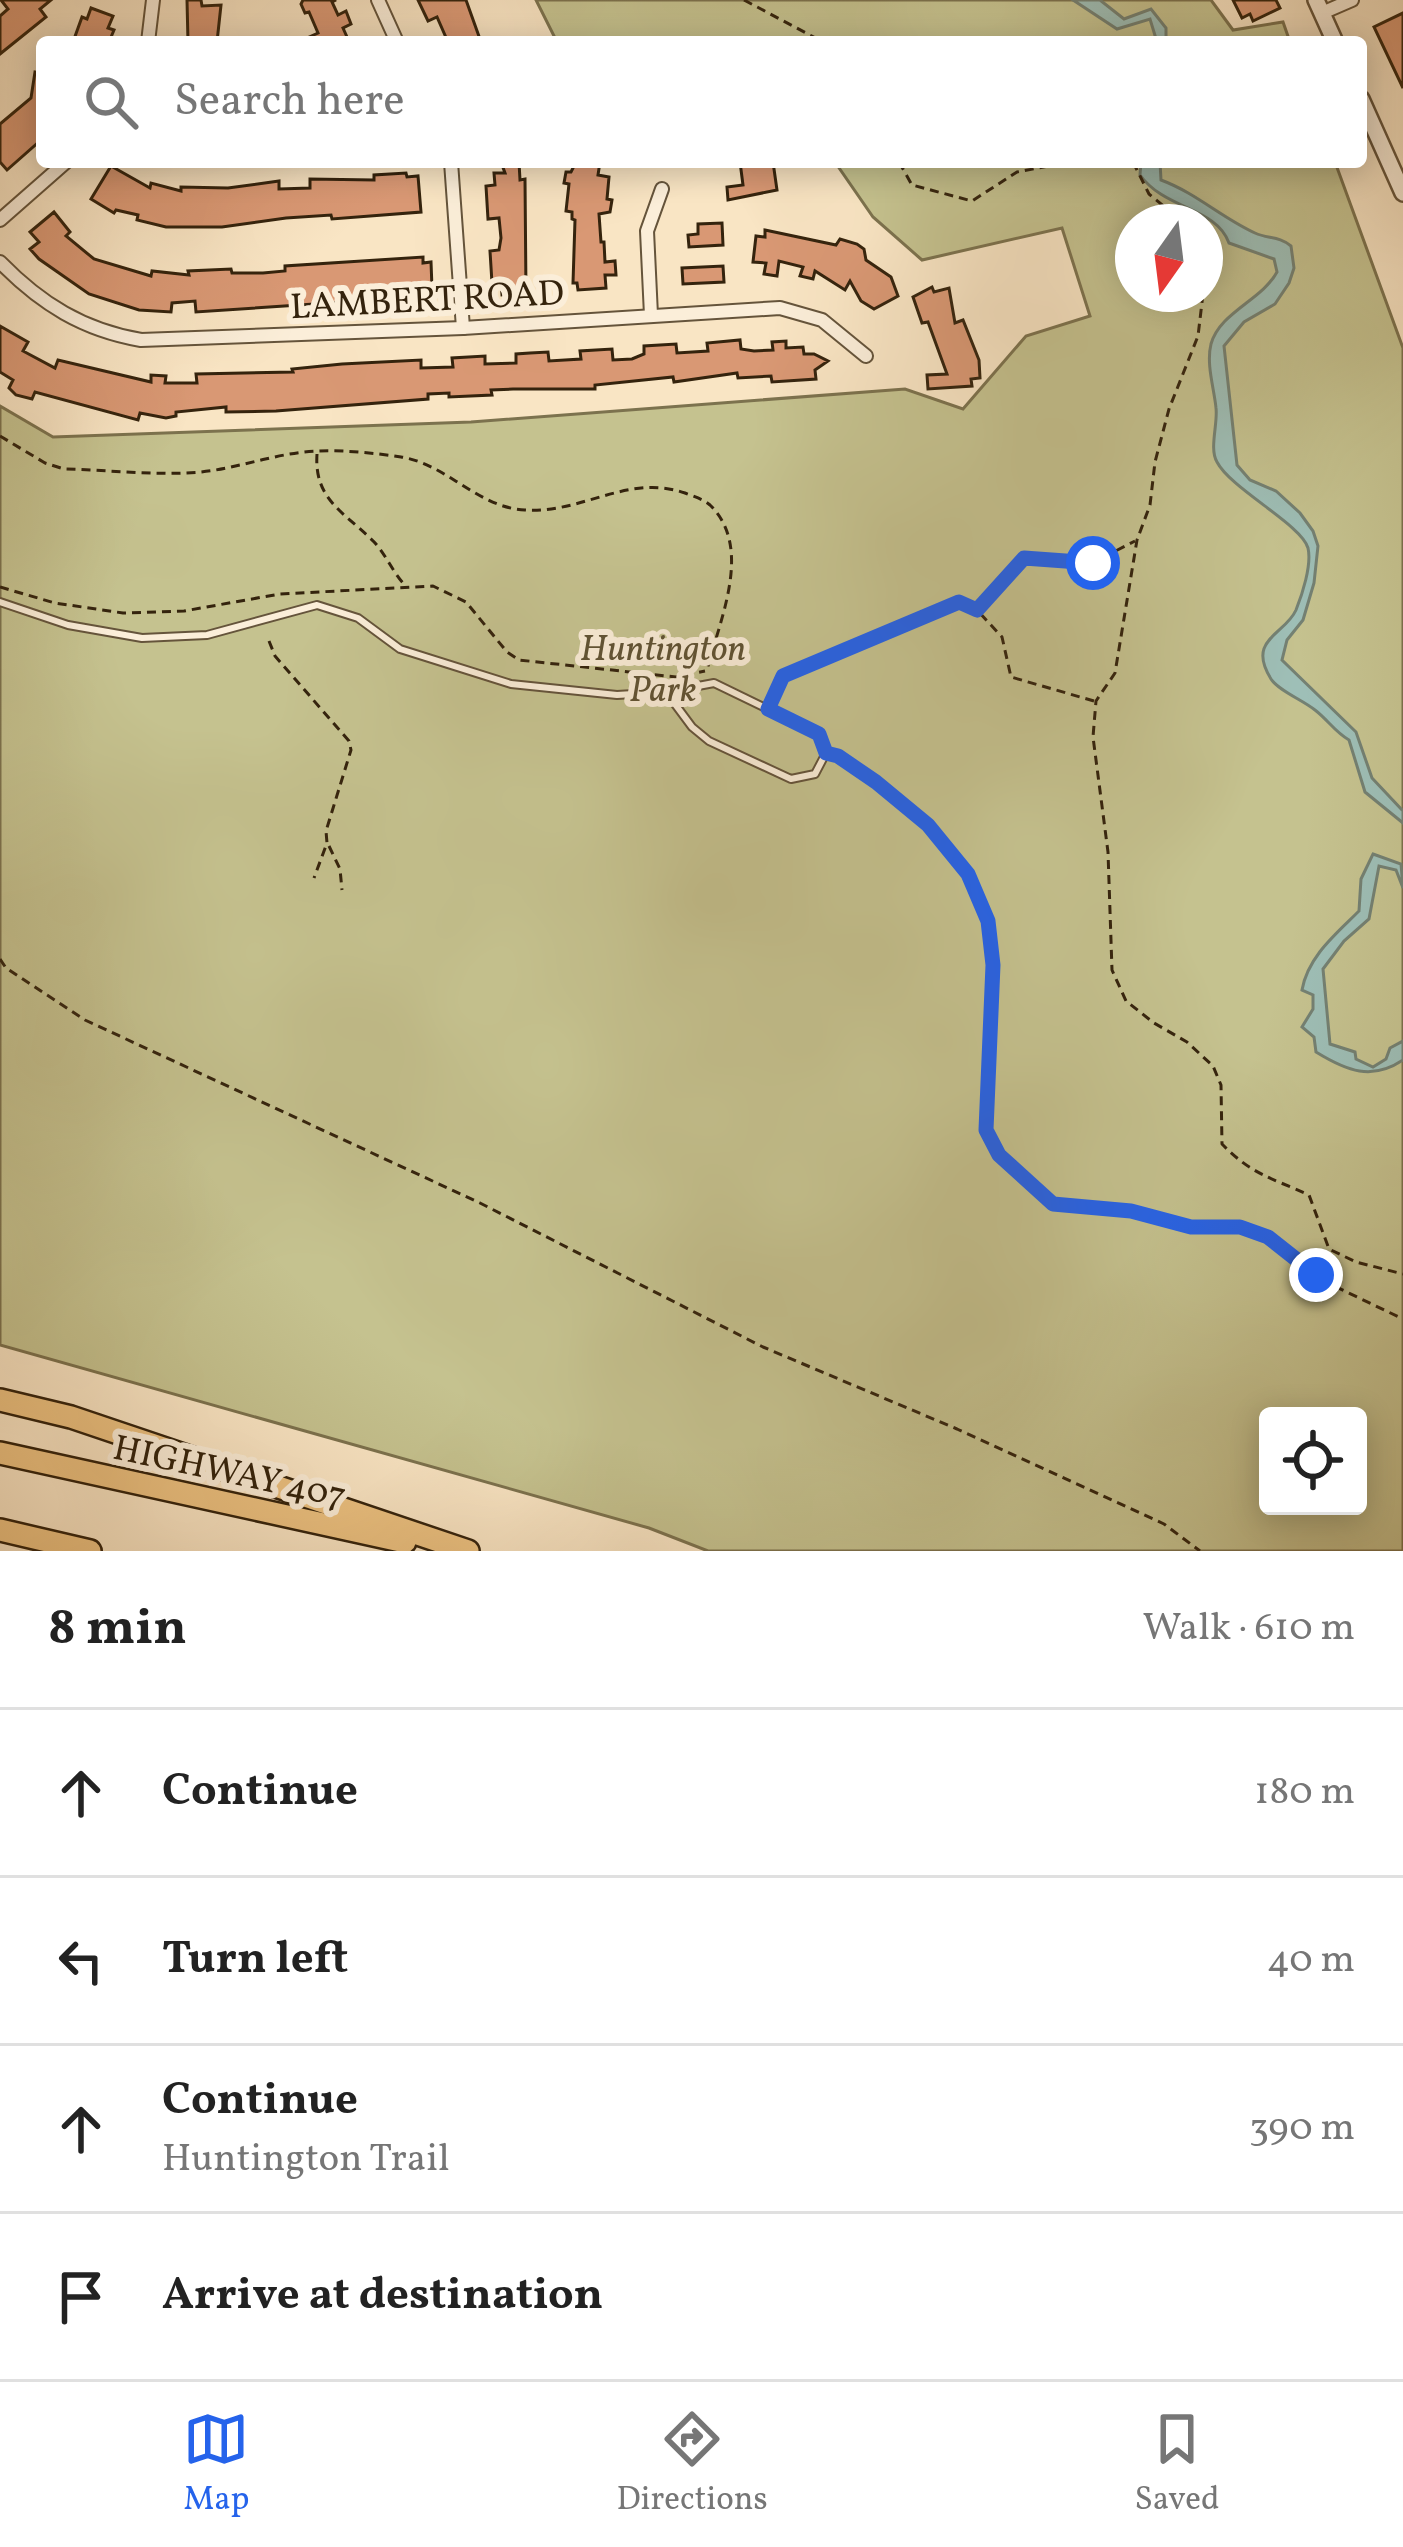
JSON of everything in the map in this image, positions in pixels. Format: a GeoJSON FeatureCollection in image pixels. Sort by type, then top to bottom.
{"type":"FeatureCollection","features":[{"type":"Feature","properties":{"kind":"highway"},"geometry":{"type":"LineString","coordinates":[[0,1400],[70,1417],[468,1551]]}},
{"type":"Feature","properties":{"kind":"highway","name":"HIGHWAY 407"},"geometry":{"type":"LineString","coordinates":[[0,1453],[446,1551]]}},
{"type":"Feature","properties":{"kind":"highway"},"geometry":{"type":"LineString","coordinates":[[0,1530],[90,1551]]}},
{"type":"Feature","properties":{"kind":"street"},"geometry":{"type":"LineString","coordinates":[[149,36],[153,0]]}},
{"type":"Feature","properties":{"kind":"street"},"geometry":{"type":"LineString","coordinates":[[378,0],[394,36]]}},
{"type":"Feature","properties":{"kind":"street"},"geometry":{"type":"LineString","coordinates":[[1332,36],[1319,7],[1352,0]]}},
{"type":"Feature","properties":{"kind":"street"},"geometry":{"type":"LineString","coordinates":[[1367,110],[1399,168],[1403,194]]}},
{"type":"Feature","properties":{"kind":"street"},"geometry":{"type":"LineString","coordinates":[[0,220],[59,168]]}},
{"type":"Feature","properties":{"kind":"street"},"geometry":{"type":"LineString","coordinates":[[451,168],[463,328]]}},
{"type":"Feature","properties":{"kind":"street"},"geometry":{"type":"LineString","coordinates":[[651,315],[647,231],[662,189]]}},
{"type":"Feature","properties":{"kind":"street","name":"LAMBERT ROAD"},"geometry":{"type":"LineString","coordinates":[[0,262],[32,293],[72,320],[141,340],[790,309],[822,320],[866,356]]}},
{"type":"Feature","properties":{"kind":"lane"},"geometry":{"type":"LineString","coordinates":[[0,602],[68,625],[142,638],[207,635],[317,605],[358,619],[400,649],[511,685],[617,694],[714,683],[819,734],[826,753],[815,774],[791,779],[709,741],[666,692]]}},
{"type":"Feature","properties":{"kind":"path"},"geometry":{"type":"LineString","coordinates":[[744,0],[812,36]]}},
{"type":"Feature","properties":{"kind":"path"},"geometry":{"type":"LineString","coordinates":[[902,168],[912,185],[972,201],[1031,168]]}},
{"type":"Feature","properties":{"kind":"path"},"geometry":{"type":"LineString","coordinates":[[1136,168],[1149,194],[1162,204]]}},
{"type":"Feature","properties":{"kind":"path"},"geometry":{"type":"LineString","coordinates":[[1201,312],[1198,336],[1169,409],[1155,462],[1115,673],[1096,701],[1093,737],[1108,852],[1112,970],[1126,1001],[1187,1042],[1213,1066],[1221,1085],[1222,1144],[1243,1166],[1268,1181],[1309,1195],[1329,1249],[1356,1262],[1403,1274]]}},
{"type":"Feature","properties":{"kind":"path"},"geometry":{"type":"LineString","coordinates":[[0,436],[45,464],[64,469],[199,472],[317,451],[406,458],[503,509],[540,511],[655,485],[705,501],[721,518],[732,563],[707,670],[676,677],[519,660],[453,593],[433,586],[280,594],[184,611],[123,613],[55,603],[0,587]]}},
{"type":"Feature","properties":{"kind":"path"},"geometry":{"type":"LineString","coordinates":[[317,451],[316,469],[325,497],[374,541],[405,586]]}},
{"type":"Feature","properties":{"kind":"path"},"geometry":{"type":"LineString","coordinates":[[977,610],[1024,558],[1093,563],[1137,540]]}},
{"type":"Feature","properties":{"kind":"path"},"geometry":{"type":"LineString","coordinates":[[768,709],[783,676],[959,602],[977,610],[1002,637],[1011,677],[1096,701]]}},
{"type":"Feature","properties":{"kind":"path"},"geometry":{"type":"LineString","coordinates":[[269,641],[275,656],[349,741],[351,750],[326,831],[342,890]]}},
{"type":"Feature","properties":{"kind":"path"},"geometry":{"type":"LineString","coordinates":[[826,753],[876,782],[928,825],[968,874],[988,921],[991,943],[986,1130],[999,1155],[1053,1204],[1131,1211],[1191,1227],[1240,1227],[1268,1237],[1330,1284],[1403,1319]]}},
{"type":"Feature","properties":{"kind":"path"},"geometry":{"type":"LineString","coordinates":[[314,878],[327,843]]}},
{"type":"Feature","properties":{"kind":"path"},"geometry":{"type":"LineString","coordinates":[[0,959],[6,968],[85,1020],[480,1203],[764,1347],[1164,1524],[1200,1551]]}},
{"type":"Feature","properties":{"kind":"green space"},"geometry":{"type":"Polygon","coordinates":[[[536,0],[1211,0],[1233,30],[1283,22],[1288,36],[554,36],[536,0]]]}},
{"type":"Feature","properties":{"kind":"green space","name":"Huntington Park"},"geometry":{"type":"Polygon","coordinates":[[[839,168],[1337,168],[1403,348],[1403,1551],[708,1551],[649,1528],[0,1345],[0,406],[53,437],[471,422],[905,389],[963,409],[1026,336],[1090,316],[1062,228],[922,260],[873,217],[839,168]]]}},
{"type":"Feature","properties":{"kind":"water"},"geometry":{"type":"Polygon","coordinates":[[[1073,0],[1100,0],[1124,19],[1151,9],[1166,28],[1166,36],[1155,36],[1150,19],[1117,29],[1073,0]]]}},
{"type":"Feature","properties":{"kind":"water"},"geometry":{"type":"Polygon","coordinates":[[[1141,168],[1160,168],[1161,180],[1206,204],[1181,204],[1140,175],[1141,168]]]}},
{"type":"Feature","properties":{"kind":"water"},"geometry":{"type":"Polygon","coordinates":[[[1223,215],[1291,246],[1294,268],[1275,304],[1244,322],[1224,346],[1237,465],[1250,480],[1276,491],[1300,513],[1318,546],[1303,620],[1287,640],[1282,660],[1356,732],[1372,778],[1403,811],[1403,823],[1365,792],[1349,740],[1280,688],[1264,666],[1265,646],[1296,610],[1309,555],[1303,539],[1236,484],[1215,457],[1211,344],[1223,323],[1277,272],[1274,259],[1229,243],[1223,233],[1223,215]]]}},
{"type":"Feature","properties":{"kind":"water"},"geometry":{"type":"Polygon","coordinates":[[[1373,854],[1401,864],[1403,888],[1396,870],[1379,866],[1369,919],[1323,969],[1330,1044],[1355,1052],[1356,1059],[1373,1067],[1403,1041],[1403,1060],[1370,1072],[1338,1064],[1316,1052],[1314,1037],[1302,1027],[1313,1009],[1313,995],[1302,990],[1317,956],[1359,911],[1361,879],[1373,854]]]}},
{"type":"Feature","properties":{"kind":"building"},"geometry":{"type":"Polygon","coordinates":[[[1,0],[51,0],[40,9],[46,17],[0,54],[0,16],[8,9],[1,0]]]}},
{"type":"Feature","properties":{"kind":"building"},"geometry":{"type":"Polygon","coordinates":[[[187,0],[201,0],[202,6],[221,5],[218,36],[188,36],[187,0]]]}},
{"type":"Feature","properties":{"kind":"building"},"geometry":{"type":"Polygon","coordinates":[[[303,0],[336,0],[332,2],[338,15],[346,11],[351,24],[343,28],[347,36],[311,36],[318,33],[303,0]]]}},
{"type":"Feature","properties":{"kind":"building"},"geometry":{"type":"Polygon","coordinates":[[[418,0],[466,0],[479,36],[445,36],[437,17],[428,21],[418,0]]]}},
{"type":"Feature","properties":{"kind":"building"},"geometry":{"type":"Polygon","coordinates":[[[1233,0],[1276,0],[1280,8],[1253,21],[1250,14],[1242,18],[1233,0]]]}},
{"type":"Feature","properties":{"kind":"building"},"geometry":{"type":"Polygon","coordinates":[[[91,8],[113,16],[108,28],[114,30],[112,36],[75,36],[82,17],[87,19],[91,8]]]}},
{"type":"Feature","properties":{"kind":"building"},"geometry":{"type":"Polygon","coordinates":[[[1403,13],[1403,88],[1374,27],[1403,13]]]}},
{"type":"Feature","properties":{"kind":"building"},"geometry":{"type":"Polygon","coordinates":[[[36,72],[36,144],[7,170],[0,162],[0,124],[31,98],[36,72]]]}},
{"type":"Feature","properties":{"kind":"building"},"geometry":{"type":"Polygon","coordinates":[[[110,168],[150,188],[151,183],[181,191],[181,187],[228,188],[279,181],[279,189],[310,188],[310,179],[374,180],[374,175],[406,173],[407,177],[418,176],[421,212],[166,227],[137,220],[138,215],[114,213],[91,199],[110,168]]]}},
{"type":"Feature","properties":{"kind":"building"},"geometry":{"type":"Polygon","coordinates":[[[503,168],[519,168],[520,180],[525,179],[526,293],[502,295],[501,282],[492,283],[490,251],[499,250],[499,218],[488,219],[486,186],[495,185],[494,173],[505,173],[503,168]]]}},
{"type":"Feature","properties":{"kind":"building"},"geometry":{"type":"Polygon","coordinates":[[[573,168],[599,168],[598,175],[609,177],[607,199],[612,200],[610,212],[599,214],[601,242],[605,262],[615,261],[616,275],[605,275],[606,288],[578,290],[573,283],[575,220],[566,211],[569,184],[564,183],[566,172],[573,168]]]}},
{"type":"Feature","properties":{"kind":"building"},"geometry":{"type":"Polygon","coordinates":[[[741,168],[774,168],[777,190],[728,200],[727,187],[743,185],[741,168]]]}},
{"type":"Feature","properties":{"kind":"building"},"geometry":{"type":"Polygon","coordinates":[[[54,212],[70,232],[66,236],[94,259],[151,276],[152,271],[263,273],[285,271],[285,266],[423,257],[423,263],[431,262],[432,288],[420,288],[420,297],[196,312],[195,301],[172,303],[171,312],[139,310],[89,294],[30,249],[39,242],[30,232],[54,212]]]}},
{"type":"Feature","properties":{"kind":"building"},"geometry":{"type":"Polygon","coordinates":[[[722,223],[723,245],[689,247],[688,235],[698,234],[698,224],[722,223]]]}},
{"type":"Feature","properties":{"kind":"building"},"geometry":{"type":"Polygon","coordinates":[[[765,230],[836,245],[840,239],[857,244],[864,249],[866,260],[891,277],[898,296],[874,309],[861,301],[850,281],[845,290],[815,271],[813,279],[800,276],[803,267],[779,261],[777,276],[764,274],[766,263],[753,262],[756,236],[765,237],[765,230]]]}},
{"type":"Feature","properties":{"kind":"building"},"geometry":{"type":"Polygon","coordinates":[[[723,266],[724,282],[683,284],[682,268],[723,266]]]}},
{"type":"Feature","properties":{"kind":"building"},"geometry":{"type":"Polygon","coordinates":[[[932,287],[934,292],[949,288],[955,323],[963,320],[979,360],[980,378],[971,379],[972,386],[928,389],[927,375],[947,374],[928,322],[922,323],[913,297],[932,287]]]}},
{"type":"Feature","properties":{"kind":"building"},"geometry":{"type":"Polygon","coordinates":[[[0,326],[28,342],[23,351],[55,368],[58,360],[151,382],[151,375],[166,376],[165,383],[197,383],[196,374],[293,372],[342,364],[421,360],[421,368],[453,367],[452,358],[485,356],[485,364],[516,363],[516,354],[548,352],[549,361],[581,359],[580,351],[612,349],[613,360],[632,359],[644,354],[644,346],[676,344],[677,353],[708,351],[707,343],[740,340],[741,349],[754,351],[773,350],[772,342],[786,341],[786,348],[803,347],[804,354],[828,361],[815,370],[816,379],[772,382],[771,376],[738,378],[737,373],[674,382],[673,377],[595,385],[595,389],[491,390],[492,395],[449,397],[449,393],[428,394],[428,399],[276,411],[226,412],[226,407],[176,412],[166,418],[140,413],[138,420],[35,392],[32,399],[16,395],[9,388],[13,380],[0,372],[0,326]]]}},
{"type":"Feature","properties":{"kind":"route"},"geometry":{"type":"LineString","coordinates":[[1093,563],[1024,558],[977,610],[959,602],[783,676],[768,709],[819,734],[826,753],[876,782],[928,825],[968,874],[988,921],[993,965],[986,1130],[999,1155],[1053,1204],[1131,1211],[1191,1227],[1240,1227],[1268,1237],[1316,1275]]}}]}
